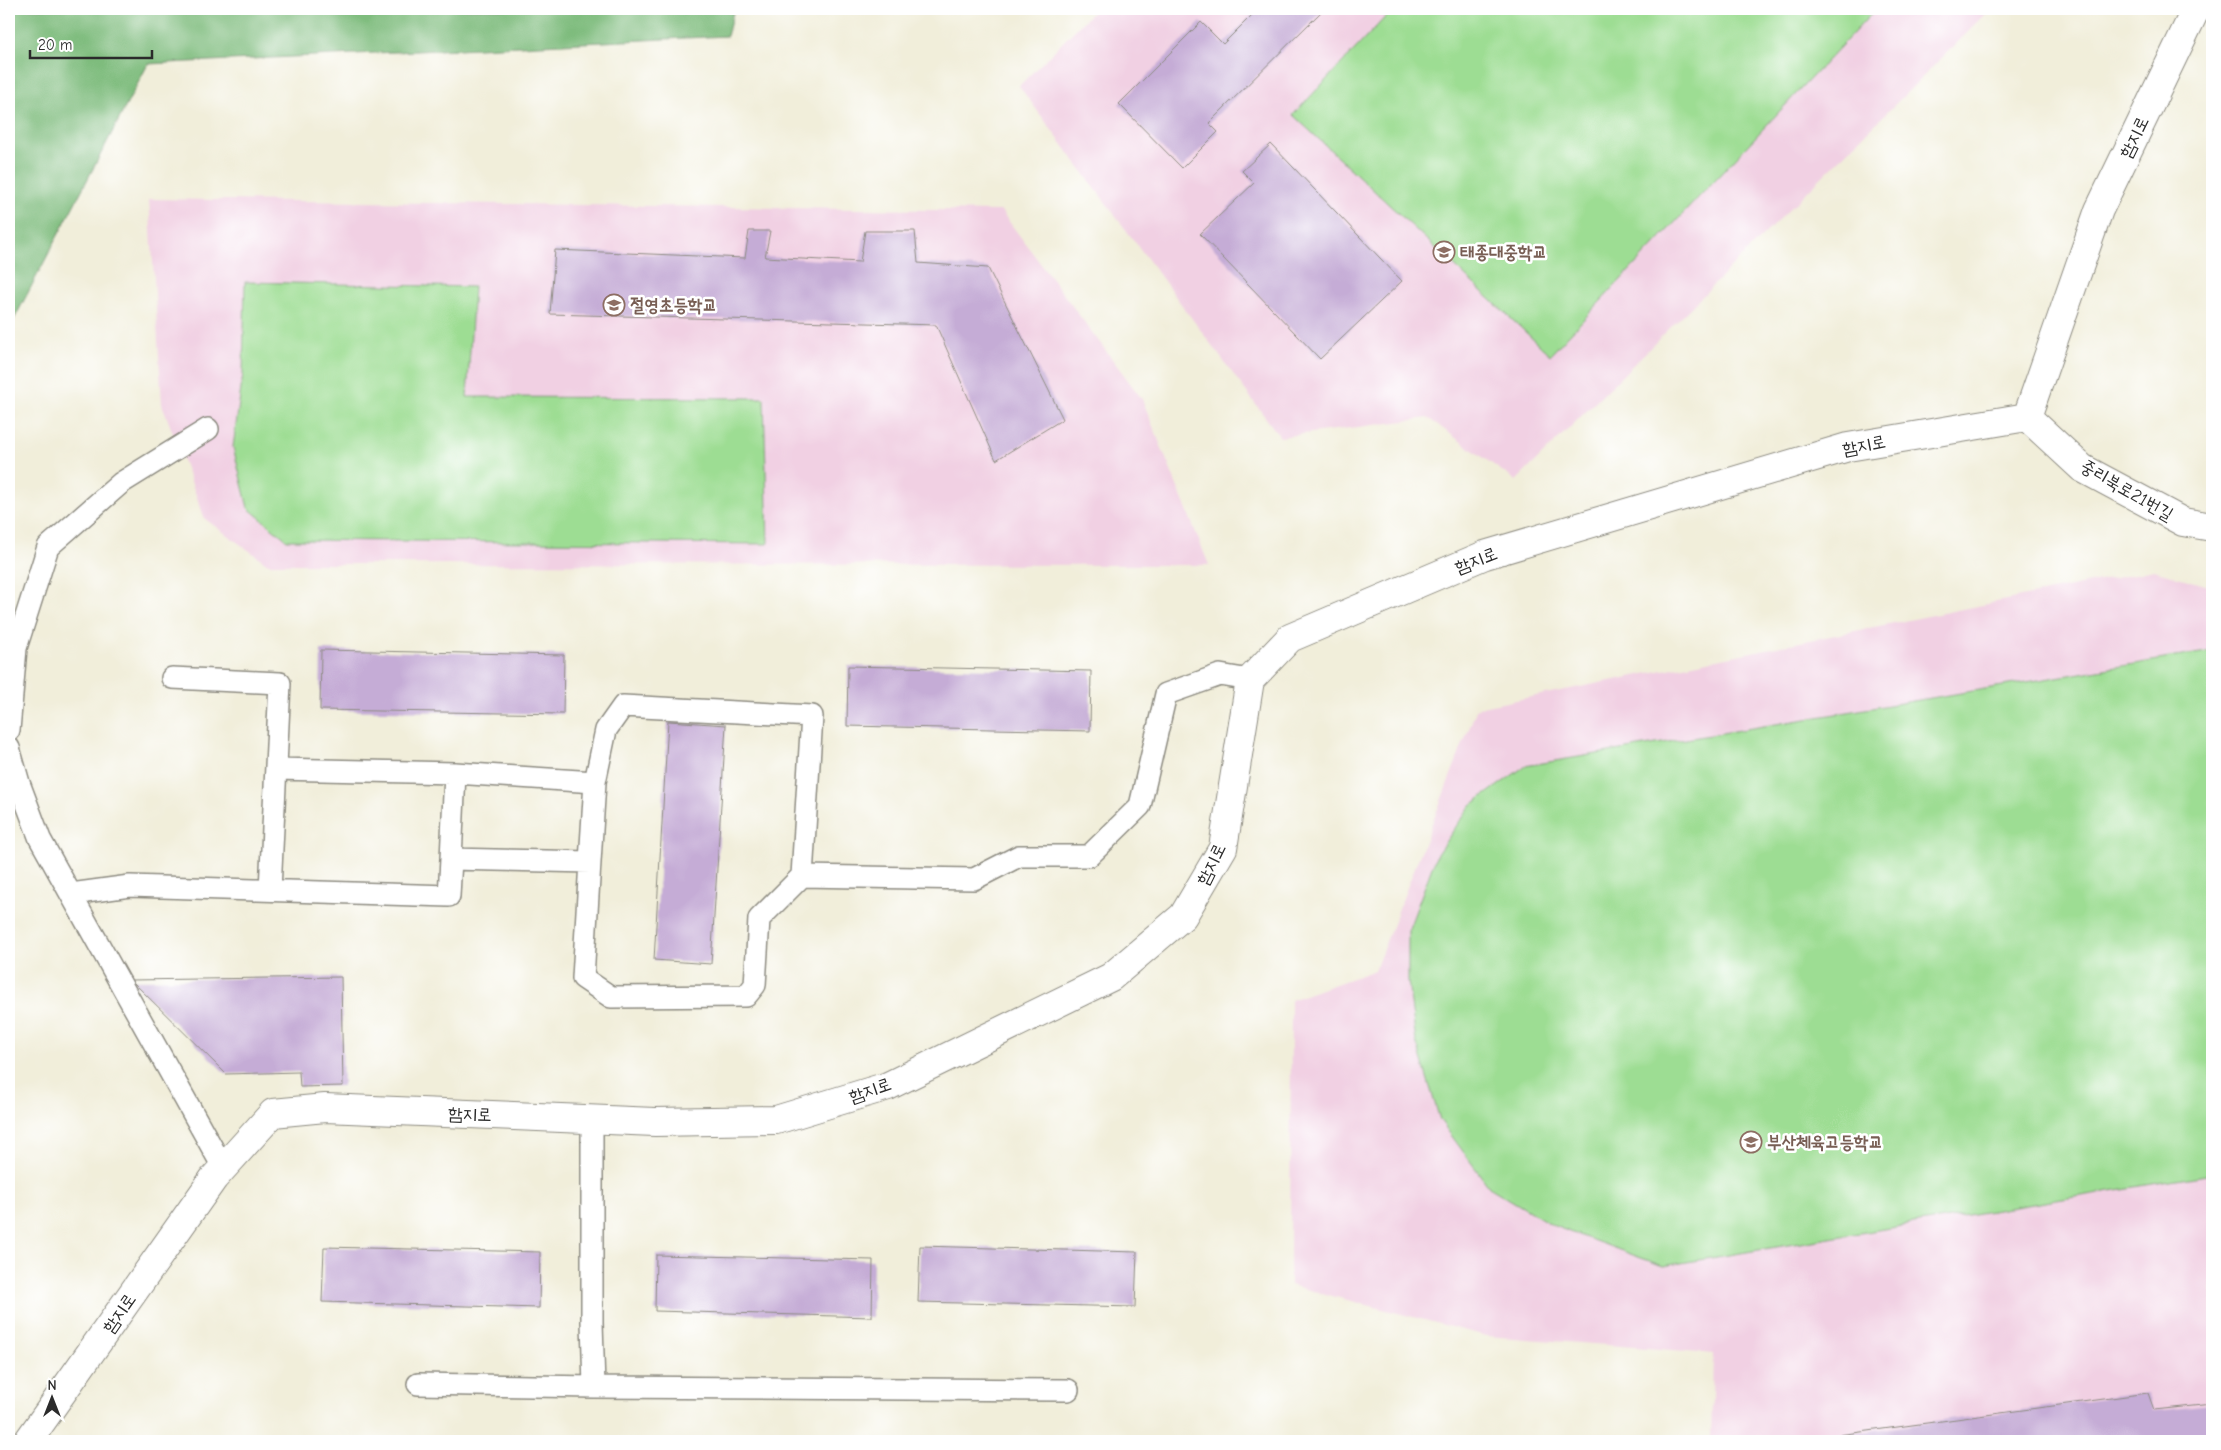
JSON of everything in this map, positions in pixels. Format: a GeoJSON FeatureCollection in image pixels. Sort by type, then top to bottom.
{"type":"FeatureCollection","features":[{"type":"Feature","properties":{"kind":"street","name":"함지로"},"geometry":{"type":"LineString","coordinates":[[28,1441],[214,1178],[273,1113],[325,1108],[655,1122],[776,1120],[888,1086],[1111,977],[1183,916],[1222,848],[1250,680],[1290,638],[1485,555],[1848,447],[2026,417],[2099,210],[2196,9]]}},
{"type":"Feature","properties":{"kind":"street","name":"중리북로21번길"},"geometry":{"type":"LineString","coordinates":[[2026,417],[2082,468],[2183,522],[2212,527]]}},
{"type":"Feature","properties":{"kind":"lane"},"geometry":{"type":"LineString","coordinates":[[9,730],[16,648],[48,546],[121,483],[208,429]]}},
{"type":"Feature","properties":{"kind":"lane"},"geometry":{"type":"LineString","coordinates":[[802,876],[974,879],[1019,856],[1088,856],[1140,806],[1166,694],[1220,675],[1250,680]]}},
{"type":"Feature","properties":{"kind":"lane"},"geometry":{"type":"LineString","coordinates":[[172,678],[280,683],[270,890]]}},
{"type":"Feature","properties":{"kind":"lane"},"geometry":{"type":"LineString","coordinates":[[623,706],[812,716],[802,876],[758,919],[755,985],[746,996],[610,997],[583,978],[595,782],[606,730],[623,706]]}},
{"type":"Feature","properties":{"kind":"lane"},"geometry":{"type":"LineString","coordinates":[[9,748],[19,783],[40,839],[224,1169]]}},
{"type":"Feature","properties":{"kind":"lane"},"geometry":{"type":"LineString","coordinates":[[276,769],[455,773],[595,782]]}},
{"type":"Feature","properties":{"kind":"lane"},"geometry":{"type":"LineString","coordinates":[[71,894],[130,886],[449,896],[455,773]]}},
{"type":"Feature","properties":{"kind":"lane"},"geometry":{"type":"LineString","coordinates":[[451,859],[590,862]]}},
{"type":"Feature","properties":{"kind":"lane"},"geometry":{"type":"LineString","coordinates":[[592,1119],[592,1322],[594,1387]]}},
{"type":"Feature","properties":{"kind":"lane"},"geometry":{"type":"LineString","coordinates":[[418,1384],[1068,1390]]}},
{"type":"Feature","properties":{"kind":"shaded area","name":"태종대중학교"},"geometry":{"type":"Polygon","coordinates":[[[1096,9],[1991,9],[1516,481],[1428,418],[1280,437],[1019,86],[1096,9]]]}},
{"type":"Feature","properties":{"kind":"shaded area","name":"절영초등학교"},"geometry":{"type":"Polygon","coordinates":[[[149,199],[1001,211],[1142,399],[1209,565],[268,564],[205,519],[162,404],[149,199]]]}},
{"type":"Feature","properties":{"kind":"shaded area","name":"부산체육고등학교"},"geometry":{"type":"Polygon","coordinates":[[[2154,570],[2212,587],[2212,1441],[1711,1441],[1713,1353],[1486,1336],[1290,1285],[1291,1000],[1375,970],[1477,708],[2154,570]]]}},
{"type":"Feature","properties":{"kind":"green space"},"geometry":{"type":"Polygon","coordinates":[[[9,9],[734,9],[727,36],[148,64],[9,329],[9,9]]]}},
{"type":"Feature","properties":{"kind":"green space"},"geometry":{"type":"Polygon","coordinates":[[[1393,9],[1876,9],[1550,355],[1293,115],[1393,9]]]}},
{"type":"Feature","properties":{"kind":"green space"},"geometry":{"type":"Polygon","coordinates":[[[245,282],[474,287],[467,397],[764,398],[768,544],[287,540],[248,508],[233,447],[243,374],[245,282]]]}},
{"type":"Feature","properties":{"kind":"green space","name":"부산체육고등학교"},"geometry":{"type":"Polygon","coordinates":[[[2212,651],[2212,1174],[1663,1266],[1554,1226],[1489,1187],[1440,1120],[1416,1041],[1408,981],[1408,931],[1437,854],[1471,805],[1525,766],[2212,651]]]}},
{"type":"Feature","properties":{"kind":"building"},"geometry":{"type":"Polygon","coordinates":[[[1258,9],[1324,9],[1209,123],[1218,132],[1182,168],[1119,104],[1201,22],[1223,44],[1258,9]]]}},
{"type":"Feature","properties":{"kind":"building"},"geometry":{"type":"Polygon","coordinates":[[[1271,144],[1402,281],[1320,359],[1200,234],[1254,183],[1242,171],[1271,144]]]}},
{"type":"Feature","properties":{"kind":"building"},"geometry":{"type":"Polygon","coordinates":[[[749,231],[770,231],[765,257],[860,262],[865,231],[915,231],[918,263],[988,268],[1063,419],[996,460],[936,325],[550,314],[555,250],[745,258],[749,231]]]}},
{"type":"Feature","properties":{"kind":"building"},"geometry":{"type":"Polygon","coordinates":[[[321,650],[564,655],[563,714],[320,710],[321,650]]]}},
{"type":"Feature","properties":{"kind":"building"},"geometry":{"type":"Polygon","coordinates":[[[848,666],[1091,671],[1090,731],[847,726],[848,666]]]}},
{"type":"Feature","properties":{"kind":"building"},"geometry":{"type":"Polygon","coordinates":[[[668,721],[726,725],[711,964],[654,960],[668,721]]]}},
{"type":"Feature","properties":{"kind":"building"},"geometry":{"type":"Polygon","coordinates":[[[341,977],[343,1086],[300,1087],[299,1072],[226,1074],[131,980],[341,977]]]}},
{"type":"Feature","properties":{"kind":"building"},"geometry":{"type":"Polygon","coordinates":[[[920,1246],[1137,1252],[1135,1307],[918,1302],[920,1246]]]}},
{"type":"Feature","properties":{"kind":"building"},"geometry":{"type":"Polygon","coordinates":[[[324,1247],[540,1252],[539,1308],[322,1302],[324,1247]]]}},
{"type":"Feature","properties":{"kind":"building"},"geometry":{"type":"Polygon","coordinates":[[[656,1255],[873,1260],[872,1317],[655,1311],[656,1255]]]}},
{"type":"Feature","properties":{"kind":"building"},"geometry":{"type":"Polygon","coordinates":[[[2148,1393],[2154,1410],[2212,1404],[2212,1441],[1809,1441],[1809,1439],[2148,1393]]]}},
{"type":"Feature","properties":{"kind":"place","name":"태종대중학교"},"geometry":{"type":"Point","coordinates":[1444,252]}},
{"type":"Feature","properties":{"kind":"place","name":"절영초등학교"},"geometry":{"type":"Point","coordinates":[614,305]}},
{"type":"Feature","properties":{"kind":"place","name":"부산체육고등학교"},"geometry":{"type":"Point","coordinates":[1751,1142]}}]}
